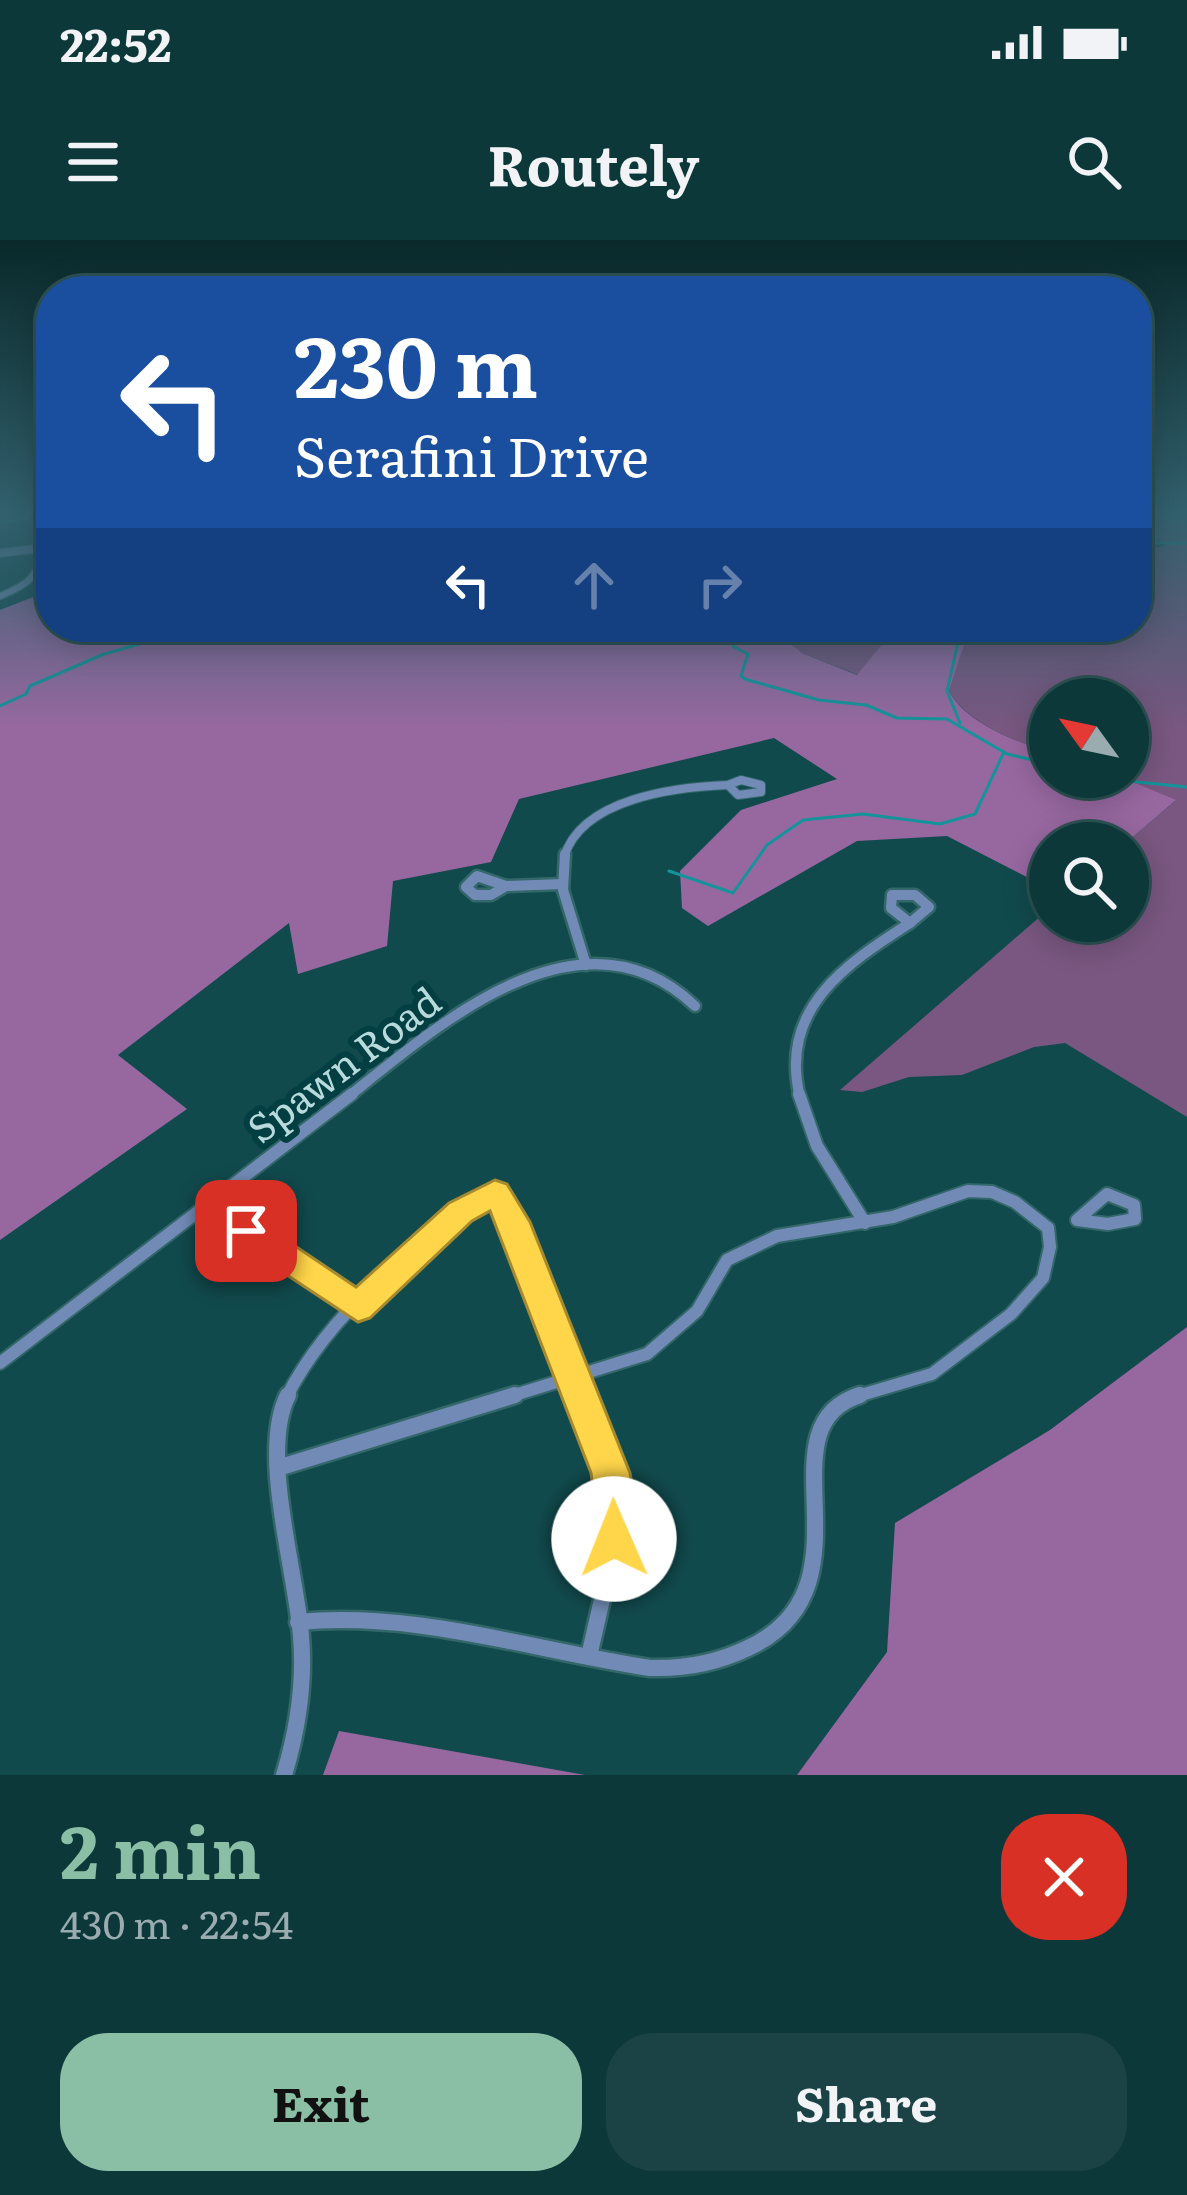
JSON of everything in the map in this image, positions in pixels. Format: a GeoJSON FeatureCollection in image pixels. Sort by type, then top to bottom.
{"type":"FeatureCollection","features":[{"type":"Feature","properties":{"kind":"street"},"geometry":{"type":"LineString","coordinates":[[586,965],[562,884],[562,862],[569,844],[598,817],[631,802],[728,785]]}},
{"type":"Feature","properties":{"kind":"street"},"geometry":{"type":"LineString","coordinates":[[506,886],[562,884]]}},
{"type":"Feature","properties":{"kind":"street"},"geometry":{"type":"LineString","coordinates":[[865,1222],[842,1192],[806,1117],[794,1066],[796,1045],[812,1002],[832,981],[910,923]]}},
{"type":"Feature","properties":{"kind":"street","name":"Spawn Road"},"geometry":{"type":"LineString","coordinates":[[0,1363],[486,996],[518,980],[586,965],[655,976],[695,1006]]}},
{"type":"Feature","properties":{"kind":"street"},"geometry":{"type":"LineString","coordinates":[[281,1467],[647,1354],[697,1311],[727,1260],[805,1229],[865,1222],[968,1191],[992,1192],[1015,1202],[1048,1228],[1052,1247],[1048,1268],[1041,1287],[1027,1302],[921,1380],[868,1392],[827,1412],[816,1429],[813,1448],[819,1567],[790,1622],[741,1653],[654,1669],[364,1616],[298,1622]]}},
{"type":"Feature","properties":{"kind":"street"},"geometry":{"type":"LineString","coordinates":[[284,1775],[301,1694],[277,1416],[288,1388],[315,1350],[460,1212],[495,1192],[513,1222],[611,1473],[617,1513],[589,1656]]}},
{"type":"Feature","properties":{"kind":"street"},"geometry":{"type":"LineString","coordinates":[[209,1205],[358,1307]]}},
{"type":"Feature","properties":{"kind":"street"},"geometry":{"type":"LineString","coordinates":[[1048,1228],[1077,1220]]}},
{"type":"Feature","properties":{"kind":"shaded area"},"geometry":{"type":"Polygon","coordinates":[[[1152,585],[1187,585],[1187,1117],[1065,1043],[1034,1047],[962,1075],[909,1077],[862,1092],[840,1090],[1029,926],[1029,942],[1149,942],[1149,823],[1175,801],[1149,789],[1149,678],[1029,678],[1029,745],[993,730],[949,691],[965,642],[1152,642],[1152,585]]]}},
{"type":"Feature","properties":{"kind":"shaded area"},"geometry":{"type":"Polygon","coordinates":[[[36,596],[36,642],[789,642],[802,653],[857,675],[884,642],[965,642],[949,691],[967,712],[993,730],[1029,745],[1029,798],[1149,798],[1149,789],[1176,800],[1149,823],[1029,822],[1029,878],[947,836],[857,841],[708,926],[682,908],[680,871],[741,810],[837,779],[774,738],[519,799],[491,862],[393,881],[387,946],[298,974],[289,923],[118,1055],[187,1109],[0,1240],[0,610],[36,596]]]}},
{"type":"Feature","properties":{"kind":"shaded area"},"geometry":{"type":"Polygon","coordinates":[[[789,642],[884,642],[858,675],[802,653],[789,642]]]}},
{"type":"Feature","properties":{"kind":"shaded area"},"geometry":{"type":"Polygon","coordinates":[[[1187,1327],[1187,1775],[797,1775],[887,1652],[895,1523],[1050,1430],[1187,1327]]]}},
{"type":"Feature","properties":{"kind":"shaded area"},"geometry":{"type":"Polygon","coordinates":[[[339,1731],[585,1775],[323,1775],[339,1731]]]}},
{"type":"Feature","properties":{"kind":"waterway"},"geometry":{"type":"LineString","coordinates":[[0,706],[26,694],[30,686],[104,654],[147,642]]}},
{"type":"Feature","properties":{"kind":"waterway"},"geometry":{"type":"LineString","coordinates":[[732,642],[748,654],[741,676],[745,679],[819,700],[866,705],[897,718],[947,719],[1004,752]]}},
{"type":"Feature","properties":{"kind":"waterway"},"geometry":{"type":"LineString","coordinates":[[958,642],[947,691],[960,723]]}},
{"type":"Feature","properties":{"kind":"waterway"},"geometry":{"type":"LineString","coordinates":[[669,871],[733,893],[767,845],[803,820],[863,814],[940,824],[975,814],[1004,752]]}},
{"type":"Feature","properties":{"kind":"waterway"},"geometry":{"type":"LineString","coordinates":[[1004,752],[1029,759]]}},
{"type":"Feature","properties":{"kind":"waterway"},"geometry":{"type":"LineString","coordinates":[[1149,783],[1187,787]]}},
{"type":"Feature","properties":{"kind":"route"},"geometry":{"type":"LineString","coordinates":[[246,1231],[358,1307],[460,1212],[495,1192],[513,1222],[611,1473],[617,1513],[614,1539]]}}]}
